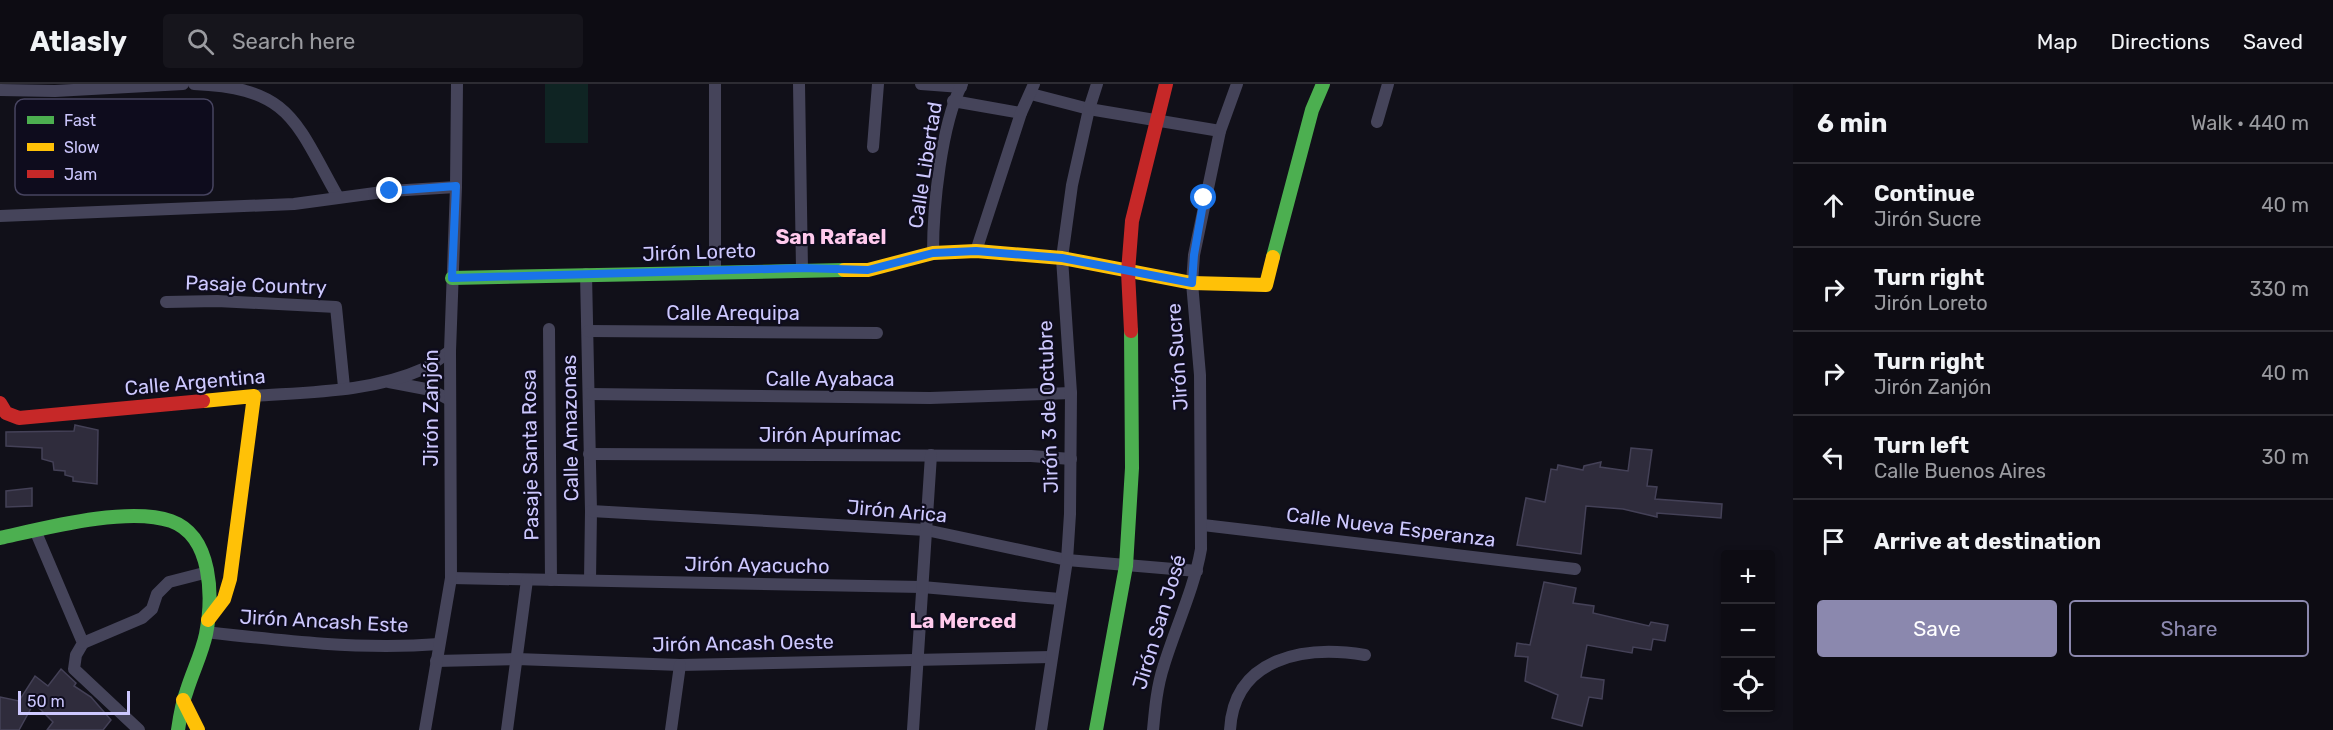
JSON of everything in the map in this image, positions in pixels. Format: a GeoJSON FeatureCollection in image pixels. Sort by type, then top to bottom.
{"type":"FeatureCollection","features":[{"type":"Feature","properties":{"kind":"street"},"geometry":{"type":"LineString","coordinates":[[0,90],[183,84]]}},
{"type":"Feature","properties":{"kind":"street"},"geometry":{"type":"LineString","coordinates":[[194,84],[229,87],[270,98],[290,116],[338,197]]}},
{"type":"Feature","properties":{"kind":"street","name":"Jirón Zanjón"},"geometry":{"type":"LineString","coordinates":[[425,730],[451,578],[450,351],[457,84]]}},
{"type":"Feature","properties":{"kind":"street"},"geometry":{"type":"LineString","coordinates":[[716,84],[716,271]]}},
{"type":"Feature","properties":{"kind":"street"},"geometry":{"type":"LineString","coordinates":[[799,84],[802,268]]}},
{"type":"Feature","properties":{"kind":"street"},"geometry":{"type":"LineString","coordinates":[[873,147],[878,84]]}},
{"type":"Feature","properties":{"kind":"street"},"geometry":{"type":"LineString","coordinates":[[921,84],[961,85]]}},
{"type":"Feature","properties":{"kind":"street","name":"Jirón 3 de Octubre"},"geometry":{"type":"LineString","coordinates":[[1041,730],[1067,560],[1071,393],[1062,258],[1072,185],[1097,84]]}},
{"type":"Feature","properties":{"kind":"street"},"geometry":{"type":"LineString","coordinates":[[1096,730],[1126,566],[1132,405],[1128,272],[1132,221],[1166,84]]}},
{"type":"Feature","properties":{"kind":"street","name":"Jirón Sucre"},"geometry":{"type":"LineString","coordinates":[[1203,525],[1200,375],[1192,283],[1197,234],[1220,131],[1237,84]]}},
{"type":"Feature","properties":{"kind":"street","name":"Jirón Loreto"},"geometry":{"type":"LineString","coordinates":[[452,278],[802,268],[868,270],[933,253],[976,251],[1062,258],[1192,283],[1266,285],[1312,110],[1323,84]]}},
{"type":"Feature","properties":{"kind":"street"},"geometry":{"type":"LineString","coordinates":[[1377,122],[1388,84]]}},
{"type":"Feature","properties":{"kind":"street","name":"Calle Libertad"},"geometry":{"type":"LineString","coordinates":[[933,253],[941,166],[953,101],[961,85]]}},
{"type":"Feature","properties":{"kind":"street"},"geometry":{"type":"LineString","coordinates":[[976,251],[1021,113],[1032,89],[1089,110],[1220,131]]}},
{"type":"Feature","properties":{"kind":"street"},"geometry":{"type":"LineString","coordinates":[[953,101],[1021,113]]}},
{"type":"Feature","properties":{"kind":"street"},"geometry":{"type":"LineString","coordinates":[[0,216],[294,204],[338,197],[456,186]]}},
{"type":"Feature","properties":{"kind":"street","name":"Calle Amazonas"},"geometry":{"type":"LineString","coordinates":[[586,274],[591,510],[590,580]]}},
{"type":"Feature","properties":{"kind":"street","name":"Pasaje Country"},"geometry":{"type":"LineString","coordinates":[[166,302],[218,301],[336,307],[344,387]]}},
{"type":"Feature","properties":{"kind":"street","name":"Pasaje Santa Rosa"},"geometry":{"type":"LineString","coordinates":[[549,329],[551,580]]}},
{"type":"Feature","properties":{"kind":"street","name":"Calle Arequipa"},"geometry":{"type":"LineString","coordinates":[[588,331],[877,333]]}},
{"type":"Feature","properties":{"kind":"street","name":"Calle Argentina"},"geometry":{"type":"LineString","coordinates":[[3,408],[19,418],[344,387],[388,381],[425,369],[450,351]]}},
{"type":"Feature","properties":{"kind":"street","name":"Calle Argentina"},"geometry":{"type":"LineString","coordinates":[[388,381],[431,390],[450,400]]}},
{"type":"Feature","properties":{"kind":"street","name":"Calle Ayabaca"},"geometry":{"type":"LineString","coordinates":[[589,394],[751,398],[930,398],[1071,393]]}},
{"type":"Feature","properties":{"kind":"street"},"geometry":{"type":"LineString","coordinates":[[207,626],[224,599],[230,579],[254,396]]}},
{"type":"Feature","properties":{"kind":"street","name":"Jirón Apurímac"},"geometry":{"type":"LineString","coordinates":[[589,454],[931,454],[1071,459]]}},
{"type":"Feature","properties":{"kind":"street"},"geometry":{"type":"LineString","coordinates":[[913,730],[931,454]]}},
{"type":"Feature","properties":{"kind":"street","name":"Jirón Arica"},"geometry":{"type":"LineString","coordinates":[[591,510],[926,530],[1067,560],[1197,572]]}},
{"type":"Feature","properties":{"kind":"street"},"geometry":{"type":"LineString","coordinates":[[0,538],[35,530],[130,517],[173,521],[195,542],[208,572],[207,626],[201,654],[183,699],[178,730]]}},
{"type":"Feature","properties":{"kind":"street","name":"Calle Nueva Esperanza"},"geometry":{"type":"LineString","coordinates":[[1203,525],[1575,569]]}},
{"type":"Feature","properties":{"kind":"street","name":"Jirón San José"},"geometry":{"type":"LineString","coordinates":[[1153,730],[1156,695],[1163,666],[1197,572],[1203,525]]}},
{"type":"Feature","properties":{"kind":"street"},"geometry":{"type":"LineString","coordinates":[[35,530],[82,643]]}},
{"type":"Feature","properties":{"kind":"street"},"geometry":{"type":"LineString","coordinates":[[139,730],[74,669],[76,655],[82,643],[142,618],[152,609],[157,594],[169,582],[208,572]]}},
{"type":"Feature","properties":{"kind":"street","name":"Jirón Ayacucho"},"geometry":{"type":"LineString","coordinates":[[451,578],[922,587],[1060,599]]}},
{"type":"Feature","properties":{"kind":"street"},"geometry":{"type":"LineString","coordinates":[[507,730],[527,580]]}},
{"type":"Feature","properties":{"kind":"street","name":"Jirón Ancash Este"},"geometry":{"type":"LineString","coordinates":[[207,626],[282,642],[390,648],[439,644]]}},
{"type":"Feature","properties":{"kind":"street"},"geometry":{"type":"LineString","coordinates":[[1230,730],[1239,691],[1257,671],[1282,658],[1301,655],[1348,652],[1365,655]]}},
{"type":"Feature","properties":{"kind":"street","name":"Jirón Ancash Oeste"},"geometry":{"type":"LineString","coordinates":[[436,661],[517,659],[680,665],[1051,657]]}},
{"type":"Feature","properties":{"kind":"street"},"geometry":{"type":"LineString","coordinates":[[671,730],[680,665]]}},
{"type":"Feature","properties":{"kind":"street"},"geometry":{"type":"LineString","coordinates":[[183,699],[198,730]]}},
{"type":"Feature","properties":{"kind":"green space"},"geometry":{"type":"Polygon","coordinates":[[[545,84],[588,84],[588,143],[545,143],[545,84]]]}},
{"type":"Feature","properties":{"kind":"building"},"geometry":{"type":"Polygon","coordinates":[[[75,425],[98,430],[97,484],[73,481],[73,477],[65,475],[65,471],[54,470],[53,462],[42,459],[42,448],[6,446],[6,432],[74,431],[75,425]]]}},
{"type":"Feature","properties":{"kind":"building"},"geometry":{"type":"Polygon","coordinates":[[[1631,448],[1652,450],[1647,486],[1657,487],[1655,499],[1722,504],[1721,518],[1657,513],[1657,517],[1623,509],[1586,506],[1581,554],[1517,545],[1526,498],[1545,502],[1551,469],[1557,470],[1558,465],[1583,470],[1584,466],[1601,462],[1600,467],[1628,471],[1631,448]]]}},
{"type":"Feature","properties":{"kind":"building"},"geometry":{"type":"Polygon","coordinates":[[[32,488],[32,506],[6,507],[6,491],[32,488]]]}},
{"type":"Feature","properties":{"kind":"building"},"geometry":{"type":"Polygon","coordinates":[[[1544,582],[1576,588],[1573,603],[1594,606],[1593,613],[1649,626],[1651,622],[1668,625],[1665,641],[1653,639],[1651,650],[1633,647],[1632,653],[1587,645],[1581,677],[1604,680],[1602,699],[1589,697],[1582,726],[1552,718],[1558,695],[1525,681],[1528,657],[1515,656],[1517,643],[1530,645],[1544,582]]]}},
{"type":"Feature","properties":{"kind":"building"},"geometry":{"type":"Polygon","coordinates":[[[61,669],[76,683],[74,686],[91,697],[111,720],[103,730],[47,730],[53,722],[34,703],[19,730],[0,730],[0,697],[19,701],[35,676],[48,686],[61,669]]]}},
{"type":"Feature","properties":{"kind":"traffic: fast"},"geometry":{"type":"LineString","coordinates":[[1273,257],[1312,110],[1323,84]]}},
{"type":"Feature","properties":{"kind":"traffic: fast"},"geometry":{"type":"LineString","coordinates":[[452,278],[844,270]]}},
{"type":"Feature","properties":{"kind":"traffic: fast"},"geometry":{"type":"LineString","coordinates":[[1096,730],[1126,566],[1132,468],[1131,331]]}},
{"type":"Feature","properties":{"kind":"traffic: fast"},"geometry":{"type":"LineString","coordinates":[[0,538],[63,524],[110,517],[153,517],[171,521],[185,529],[195,540],[202,554],[207,570],[209,603],[204,641],[184,700],[178,730]]}},
{"type":"Feature","properties":{"kind":"traffic: slow"},"geometry":{"type":"LineString","coordinates":[[844,270],[868,270],[933,253],[976,251],[1062,258],[1192,283],[1266,285],[1273,257]]}},
{"type":"Feature","properties":{"kind":"traffic: slow"},"geometry":{"type":"LineString","coordinates":[[203,401],[254,396],[230,579],[224,599],[208,620]]}},
{"type":"Feature","properties":{"kind":"traffic: slow"},"geometry":{"type":"LineString","coordinates":[[183,700],[198,730]]}},
{"type":"Feature","properties":{"kind":"traffic: jam"},"geometry":{"type":"LineString","coordinates":[[1131,331],[1128,272],[1132,221],[1166,84]]}},
{"type":"Feature","properties":{"kind":"traffic: jam"},"geometry":{"type":"LineString","coordinates":[[0,403],[6,413],[19,418],[203,401]]}},
{"type":"Feature","properties":{"kind":"district","name":"San Rafael"},"geometry":{"type":"Point","coordinates":[831,236]}},
{"type":"Feature","properties":{"kind":"district","name":"La Merced"},"geometry":{"type":"Point","coordinates":[963,620]}},
{"type":"Feature","properties":{"kind":"route"},"geometry":{"type":"LineString","coordinates":[[390,191],[456,186],[452,278],[802,268],[868,270],[933,253],[976,251],[1062,258],[1192,283],[1194,255],[1204,198]]}}]}
